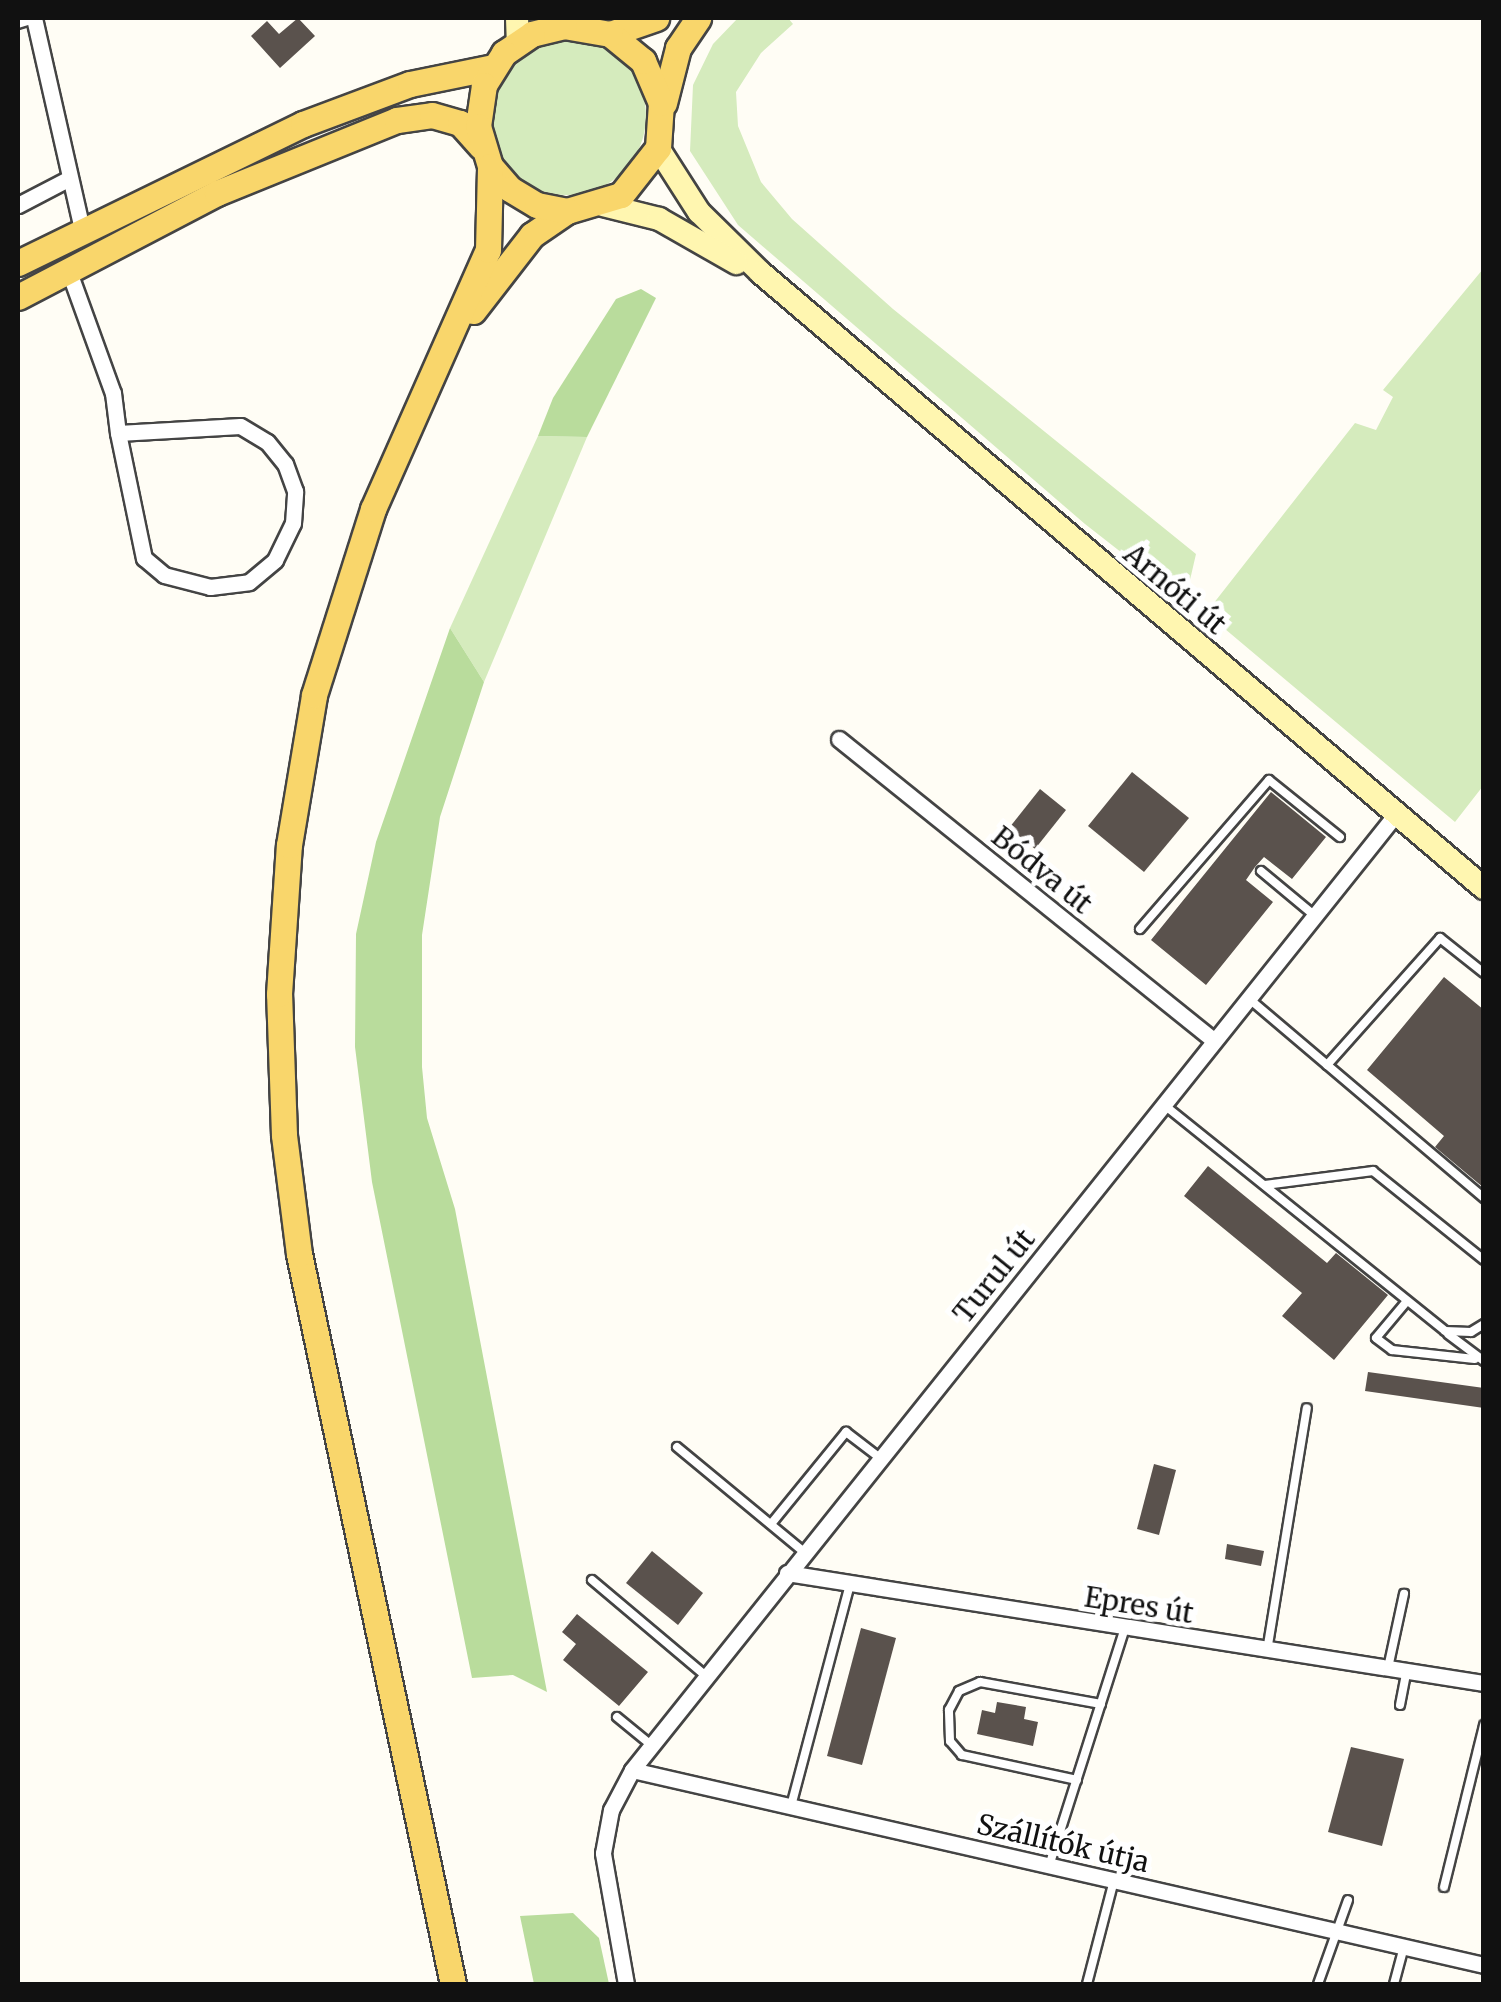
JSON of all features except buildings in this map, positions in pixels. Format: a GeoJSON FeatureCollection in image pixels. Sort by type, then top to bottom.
{"type":"FeatureCollection","features":[{"type":"Feature","properties":{"kind":"main road"},"geometry":{"type":"LineString","coordinates":[[610,34],[656,18]]}},
{"type":"Feature","properties":{"kind":"main road"},"geometry":{"type":"LineString","coordinates":[[603,205],[637,182],[658,148],[671,65],[698,18]]}},
{"type":"Feature","properties":{"kind":"main road"},"geometry":{"type":"LineString","coordinates":[[453,1984],[299,1254],[284,1136],[279,994],[289,844],[314,695],[372,509],[488,250],[486,156],[478,105],[493,67],[517,30],[577,22],[610,34],[651,74],[662,118]]}},
{"type":"Feature","properties":{"kind":"main road"},"geometry":{"type":"LineString","coordinates":[[18,262],[318,118],[410,84],[493,67]]}},
{"type":"Feature","properties":{"kind":"main road"},"geometry":{"type":"LineString","coordinates":[[18,297],[216,192],[397,120],[432,115],[460,123],[523,198],[567,211],[603,205],[660,218],[722,252],[830,335]]}},
{"type":"Feature","properties":{"kind":"main road"},"geometry":{"type":"LineString","coordinates":[[658,148],[699,212],[830,335]]}},
{"type":"Feature","properties":{"kind":"main road"},"geometry":{"type":"LineString","coordinates":[[442,356],[511,259],[567,211]]}},
{"type":"Feature","properties":{"kind":"main road","name":"Arnóti út"},"geometry":{"type":"LineString","coordinates":[[830,335],[1484,888]]}},
{"type":"Feature","properties":{"kind":"street"},"geometry":{"type":"LineString","coordinates":[[34,18],[82,230]]}},
{"type":"Feature","properties":{"kind":"street"},"geometry":{"type":"LineString","coordinates":[[18,204],[68,179]]}},
{"type":"Feature","properties":{"kind":"street"},"geometry":{"type":"LineString","coordinates":[[68,270],[114,392],[118,432],[149,566],[210,587],[249,582],[275,560],[293,523],[296,491],[285,464],[267,442],[240,426],[118,432]]}},
{"type":"Feature","properties":{"kind":"street","name":"Bódva út"},"geometry":{"type":"LineString","coordinates":[[839,739],[1214,1040]]}},
{"type":"Feature","properties":{"kind":"street","name":"Turul út"},"geometry":{"type":"LineString","coordinates":[[626,1984],[603,1853],[611,1810],[632,1770],[1396,814]]}},
{"type":"Feature","properties":{"kind":"street","name":"Epres út"},"geometry":{"type":"LineString","coordinates":[[787,1573],[1484,1683]]}},
{"type":"Feature","properties":{"kind":"street","name":"Szállítók útja"},"geometry":{"type":"LineString","coordinates":[[632,1770],[1484,1965]]}},
{"type":"Feature","properties":{"kind":"lane"},"geometry":{"type":"LineString","coordinates":[[18,24],[34,18]]}},
{"type":"Feature","properties":{"kind":"lane"},"geometry":{"type":"LineString","coordinates":[[1140,929],[1270,780],[1340,837]]}},
{"type":"Feature","properties":{"kind":"lane"},"geometry":{"type":"LineString","coordinates":[[1261,871],[1314,915]]}},
{"type":"Feature","properties":{"kind":"lane"},"geometry":{"type":"LineString","coordinates":[[1327,1066],[1440,938],[1484,974]]}},
{"type":"Feature","properties":{"kind":"lane"},"geometry":{"type":"LineString","coordinates":[[1247,997],[1484,1198]]}},
{"type":"Feature","properties":{"kind":"lane"},"geometry":{"type":"LineString","coordinates":[[1163,1104],[1480,1360]]}},
{"type":"Feature","properties":{"kind":"lane"},"geometry":{"type":"LineString","coordinates":[[1265,1186],[1372,1170],[1484,1260]]}},
{"type":"Feature","properties":{"kind":"lane"},"geometry":{"type":"LineString","coordinates":[[1406,1301],[1376,1338],[1392,1350],[1480,1360]]}},
{"type":"Feature","properties":{"kind":"lane"},"geometry":{"type":"LineString","coordinates":[[1445,1331],[1471,1332],[1484,1324]]}},
{"type":"Feature","properties":{"kind":"lane"},"geometry":{"type":"LineString","coordinates":[[1267,1651],[1308,1408]]}},
{"type":"Feature","properties":{"kind":"lane"},"geometry":{"type":"LineString","coordinates":[[771,1524],[846,1432],[880,1458]]}},
{"type":"Feature","properties":{"kind":"lane"},"geometry":{"type":"LineString","coordinates":[[677,1448],[804,1552]]}},
{"type":"Feature","properties":{"kind":"lane"},"geometry":{"type":"LineString","coordinates":[[592,1580],[705,1675]]}},
{"type":"Feature","properties":{"kind":"lane"},"geometry":{"type":"LineString","coordinates":[[791,1806],[850,1585]]}},
{"type":"Feature","properties":{"kind":"lane"},"geometry":{"type":"LineString","coordinates":[[1387,1670],[1404,1594]]}},
{"type":"Feature","properties":{"kind":"lane"},"geometry":{"type":"LineString","coordinates":[[1050,1866],[1126,1628]]}},
{"type":"Feature","properties":{"kind":"lane"},"geometry":{"type":"LineString","coordinates":[[1400,1705],[1406,1673]]}},
{"type":"Feature","properties":{"kind":"lane"},"geometry":{"type":"LineString","coordinates":[[1076,1780],[962,1756],[950,1741],[948,1710],[958,1692],[980,1682],[1101,1704]]}},
{"type":"Feature","properties":{"kind":"lane"},"geometry":{"type":"LineString","coordinates":[[617,1716],[650,1744]]}},
{"type":"Feature","properties":{"kind":"lane"},"geometry":{"type":"LineString","coordinates":[[1444,1886],[1484,1725]]}},
{"type":"Feature","properties":{"kind":"lane"},"geometry":{"type":"LineString","coordinates":[[1087,1984],[1114,1880]]}},
{"type":"Feature","properties":{"kind":"lane"},"geometry":{"type":"LineString","coordinates":[[1318,1984],[1340,1932],[1348,1900]]}},
{"type":"Feature","properties":{"kind":"lane"},"geometry":{"type":"LineString","coordinates":[[1394,1984],[1404,1946]]}},
{"type":"Feature","properties":{"kind":"green space"},"geometry":{"type":"Polygon","coordinates":[[[738,18],[788,18],[793,24],[761,53],[736,92],[738,126],[761,182],[792,219],[893,309],[1196,554],[1190,580],[1172,592],[1085,524],[738,225],[690,151],[693,85],[713,44],[738,18]]]}},
{"type":"Feature","properties":{"kind":"green space"},"geometry":{"type":"Polygon","coordinates":[[[567,37],[597,43],[623,60],[640,86],[646,116],[640,146],[623,172],[597,189],[567,195],[537,189],[511,172],[494,146],[488,116],[494,86],[511,60],[537,43],[567,37]]]}},
{"type":"Feature","properties":{"kind":"green space"},"geometry":{"type":"Polygon","coordinates":[[[1483,269],[1483,786],[1455,822],[1206,613],[1355,423],[1376,430],[1393,397],[1383,390],[1483,269]]]}},
{"type":"Feature","properties":{"kind":"green space"},"geometry":{"type":"Polygon","coordinates":[[[641,289],[656,298],[587,437],[538,436],[553,398],[616,299],[641,289]]]}},
{"type":"Feature","properties":{"kind":"green space"},"geometry":{"type":"Polygon","coordinates":[[[538,436],[587,437],[484,682],[450,628],[538,436]]]}},
{"type":"Feature","properties":{"kind":"green space"},"geometry":{"type":"Polygon","coordinates":[[[450,628],[484,682],[440,817],[422,935],[422,1067],[427,1118],[455,1209],[547,1692],[513,1675],[472,1678],[372,1182],[355,1047],[356,934],[376,842],[450,628]]]}},
{"type":"Feature","properties":{"kind":"green space"},"geometry":{"type":"Polygon","coordinates":[[[573,1913],[599,1938],[609,1984],[534,1984],[520,1916],[573,1913]]]}}]}
